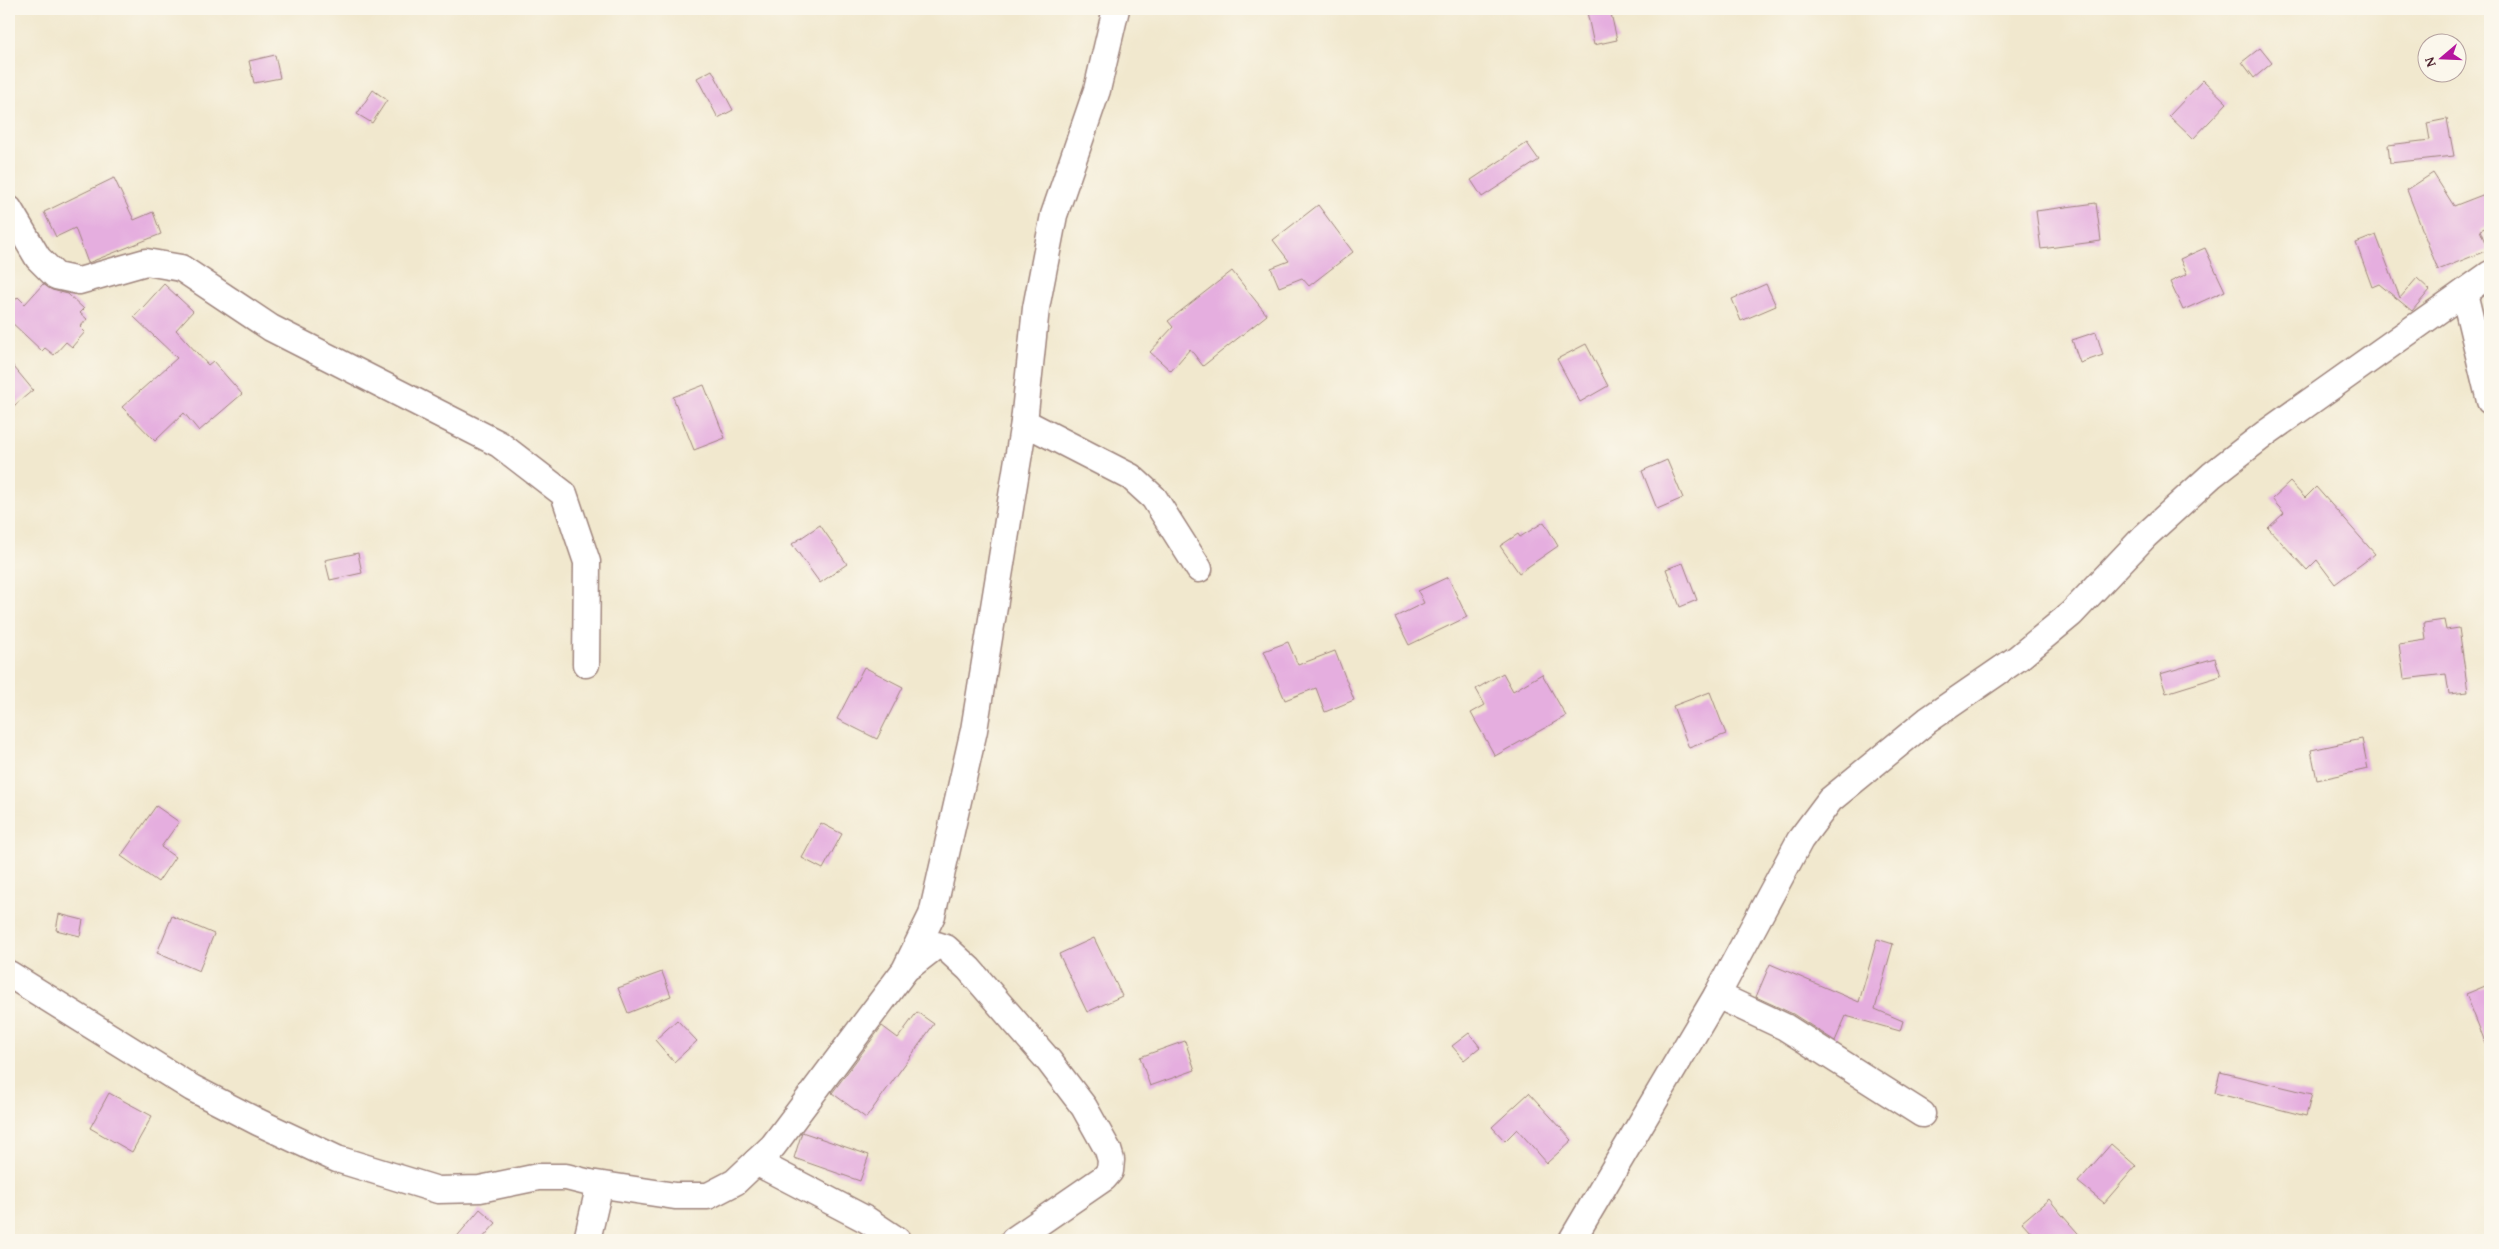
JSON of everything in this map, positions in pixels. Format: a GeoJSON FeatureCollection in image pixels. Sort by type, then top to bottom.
{"type":"FeatureCollection","features":[{"type":"Feature","properties":{"kind":"street"},"geometry":{"type":"LineString","coordinates":[[9,974],[192,1088],[337,1159],[438,1190],[480,1189],[538,1176],[566,1177],[590,1183],[674,1196],[708,1196],[735,1182],[773,1146],[905,970],[932,915],[974,730],[1024,422],[1036,308],[1054,215],[1097,90],[1116,9]]}},
{"type":"Feature","properties":{"kind":"street"},"geometry":{"type":"LineString","coordinates":[[9,209],[38,258],[56,276],[78,281],[146,262],[181,268],[271,328],[499,444],[564,494],[587,562],[586,664]]}},
{"type":"Feature","properties":{"kind":"street"},"geometry":{"type":"LineString","coordinates":[[1572,1240],[1717,995],[1800,840],[1830,800],[1928,720],[2018,658],[2071,614],[2145,536],[2212,475],[2266,433],[2490,274]]}},
{"type":"Feature","properties":{"kind":"street"},"geometry":{"type":"LineString","coordinates":[[2464,293],[2490,401]]}},
{"type":"Feature","properties":{"kind":"street"},"geometry":{"type":"LineString","coordinates":[[1024,422],[1131,477],[1154,498],[1199,569]]}},
{"type":"Feature","properties":{"kind":"street"},"geometry":{"type":"LineString","coordinates":[[905,970],[936,946],[946,948],[958,958],[970,969],[1049,1061],[1084,1107],[1108,1150],[1111,1160],[1110,1171],[1104,1178],[1014,1240]]}},
{"type":"Feature","properties":{"kind":"street"},"geometry":{"type":"LineString","coordinates":[[1717,995],[1785,1027],[1922,1114]]}},
{"type":"Feature","properties":{"kind":"street"},"geometry":{"type":"LineString","coordinates":[[756,1162],[867,1220],[898,1240]]}},
{"type":"Feature","properties":{"kind":"street"},"geometry":{"type":"LineString","coordinates":[[587,1240],[599,1188],[590,1183]]}},
{"type":"Feature","properties":{"kind":"building"},"geometry":{"type":"Polygon","coordinates":[[[1610,9],[1617,40],[1594,45],[1587,12],[1610,9]]]}},
{"type":"Feature","properties":{"kind":"building"},"geometry":{"type":"Polygon","coordinates":[[[2260,48],[2272,63],[2254,78],[2242,62],[2260,48]]]}},
{"type":"Feature","properties":{"kind":"building"},"geometry":{"type":"Polygon","coordinates":[[[275,55],[280,78],[254,83],[249,61],[275,55]]]}},
{"type":"Feature","properties":{"kind":"building"},"geometry":{"type":"Polygon","coordinates":[[[712,70],[733,110],[718,118],[697,78],[712,70]]]}},
{"type":"Feature","properties":{"kind":"building"},"geometry":{"type":"Polygon","coordinates":[[[2203,80],[2227,103],[2193,139],[2169,116],[2203,80]]]}},
{"type":"Feature","properties":{"kind":"building"},"geometry":{"type":"Polygon","coordinates":[[[373,90],[387,100],[372,123],[357,114],[373,90]]]}},
{"type":"Feature","properties":{"kind":"building"},"geometry":{"type":"Polygon","coordinates":[[[2447,119],[2454,156],[2390,163],[2388,145],[2430,140],[2427,123],[2447,119]]]}},
{"type":"Feature","properties":{"kind":"building"},"geometry":{"type":"Polygon","coordinates":[[[1527,143],[1539,160],[1482,197],[1471,180],[1527,143]]]}},
{"type":"Feature","properties":{"kind":"building"},"geometry":{"type":"Polygon","coordinates":[[[2433,173],[2454,206],[2490,192],[2490,226],[2480,230],[2488,250],[2438,270],[2407,190],[2433,173]]]}},
{"type":"Feature","properties":{"kind":"building"},"geometry":{"type":"Polygon","coordinates":[[[114,178],[134,220],[153,212],[161,234],[88,263],[75,228],[56,237],[44,212],[114,178]]]}},
{"type":"Feature","properties":{"kind":"building"},"geometry":{"type":"Polygon","coordinates":[[[2096,203],[2101,241],[2041,249],[2036,211],[2096,203]]]}},
{"type":"Feature","properties":{"kind":"building"},"geometry":{"type":"Polygon","coordinates":[[[1318,205],[1353,252],[1309,286],[1302,278],[1279,287],[1271,268],[1289,261],[1273,240],[1318,205]]]}},
{"type":"Feature","properties":{"kind":"building"},"geometry":{"type":"Polygon","coordinates":[[[2376,235],[2400,298],[2417,278],[2430,290],[2412,311],[2379,284],[2372,287],[2356,243],[2376,235]]]}},
{"type":"Feature","properties":{"kind":"building"},"geometry":{"type":"Polygon","coordinates":[[[2205,248],[2225,291],[2183,310],[2170,282],[2187,274],[2180,259],[2205,248]]]}},
{"type":"Feature","properties":{"kind":"building"},"geometry":{"type":"Polygon","coordinates":[[[1232,271],[1267,315],[1203,366],[1190,349],[1171,371],[1150,352],[1173,327],[1168,321],[1232,271]]]}},
{"type":"Feature","properties":{"kind":"building"},"geometry":{"type":"Polygon","coordinates":[[[43,284],[52,290],[68,294],[84,309],[80,313],[87,319],[80,327],[85,332],[72,347],[66,342],[54,355],[45,348],[42,351],[9,320],[9,307],[18,297],[25,304],[43,284]]]}},
{"type":"Feature","properties":{"kind":"building"},"geometry":{"type":"Polygon","coordinates":[[[164,284],[193,311],[176,330],[208,365],[213,361],[242,394],[199,431],[184,413],[155,441],[122,407],[177,358],[134,317],[164,284]]]}},
{"type":"Feature","properties":{"kind":"building"},"geometry":{"type":"Polygon","coordinates":[[[1766,284],[1776,306],[1741,321],[1732,299],[1766,284]]]}},
{"type":"Feature","properties":{"kind":"building"},"geometry":{"type":"Polygon","coordinates":[[[2096,332],[2103,355],[2080,363],[2072,340],[2096,332]]]}},
{"type":"Feature","properties":{"kind":"building"},"geometry":{"type":"Polygon","coordinates":[[[1586,344],[1608,386],[1580,402],[1557,359],[1586,344]]]}},
{"type":"Feature","properties":{"kind":"building"},"geometry":{"type":"Polygon","coordinates":[[[9,361],[33,390],[9,410],[9,361]]]}},
{"type":"Feature","properties":{"kind":"building"},"geometry":{"type":"Polygon","coordinates":[[[704,385],[725,438],[694,450],[673,397],[704,385]]]}},
{"type":"Feature","properties":{"kind":"building"},"geometry":{"type":"Polygon","coordinates":[[[1667,460],[1683,498],[1657,509],[1642,471],[1667,460]]]}},
{"type":"Feature","properties":{"kind":"building"},"geometry":{"type":"Polygon","coordinates":[[[2290,482],[2305,498],[2316,487],[2375,554],[2335,584],[2317,560],[2307,570],[2268,528],[2284,513],[2272,499],[2290,482]]]}},
{"type":"Feature","properties":{"kind":"building"},"geometry":{"type":"Polygon","coordinates":[[[1544,522],[1558,546],[1519,573],[1500,546],[1518,534],[1520,537],[1544,522]]]}},
{"type":"Feature","properties":{"kind":"building"},"geometry":{"type":"Polygon","coordinates":[[[820,525],[847,564],[820,583],[792,544],[820,525]]]}},
{"type":"Feature","properties":{"kind":"building"},"geometry":{"type":"Polygon","coordinates":[[[358,553],[362,573],[330,580],[325,560],[358,553]]]}},
{"type":"Feature","properties":{"kind":"building"},"geometry":{"type":"Polygon","coordinates":[[[1683,563],[1697,600],[1680,607],[1666,569],[1683,563]]]}},
{"type":"Feature","properties":{"kind":"building"},"geometry":{"type":"Polygon","coordinates":[[[1448,577],[1467,617],[1409,645],[1395,617],[1424,603],[1418,591],[1448,577]]]}},
{"type":"Feature","properties":{"kind":"building"},"geometry":{"type":"Polygon","coordinates":[[[2444,620],[2446,630],[2459,628],[2468,692],[2449,694],[2446,674],[2404,679],[2399,644],[2426,640],[2424,623],[2444,620]]]}},
{"type":"Feature","properties":{"kind":"building"},"geometry":{"type":"Polygon","coordinates":[[[1288,642],[1298,665],[1335,651],[1354,700],[1325,712],[1316,688],[1285,700],[1264,651],[1288,642]]]}},
{"type":"Feature","properties":{"kind":"building"},"geometry":{"type":"Polygon","coordinates":[[[2215,658],[2221,676],[2166,693],[2160,674],[2215,658]]]}},
{"type":"Feature","properties":{"kind":"building"},"geometry":{"type":"Polygon","coordinates":[[[864,667],[903,687],[877,739],[837,719],[864,667]]]}},
{"type":"Feature","properties":{"kind":"building"},"geometry":{"type":"Polygon","coordinates":[[[1503,673],[1513,691],[1542,674],[1566,716],[1495,756],[1471,713],[1485,705],[1476,689],[1503,673]]]}},
{"type":"Feature","properties":{"kind":"building"},"geometry":{"type":"Polygon","coordinates":[[[1710,692],[1726,734],[1689,748],[1673,706],[1710,692]]]}},
{"type":"Feature","properties":{"kind":"building"},"geometry":{"type":"Polygon","coordinates":[[[2362,739],[2368,769],[2317,780],[2311,750],[2362,739]]]}},
{"type":"Feature","properties":{"kind":"building"},"geometry":{"type":"Polygon","coordinates":[[[156,806],[179,822],[161,847],[175,857],[158,882],[121,856],[156,806]]]}},
{"type":"Feature","properties":{"kind":"building"},"geometry":{"type":"Polygon","coordinates":[[[821,823],[842,834],[823,869],[802,858],[821,823]]]}},
{"type":"Feature","properties":{"kind":"building"},"geometry":{"type":"Polygon","coordinates":[[[59,914],[83,920],[80,936],[56,930],[59,914]]]}},
{"type":"Feature","properties":{"kind":"building"},"geometry":{"type":"Polygon","coordinates":[[[172,916],[214,934],[199,971],[157,953],[172,916]]]}},
{"type":"Feature","properties":{"kind":"building"},"geometry":{"type":"Polygon","coordinates":[[[1094,938],[1122,996],[1087,1012],[1059,954],[1094,938]]]}},
{"type":"Feature","properties":{"kind":"building"},"geometry":{"type":"Polygon","coordinates":[[[1877,939],[1893,944],[1875,1009],[1903,1021],[1900,1031],[1846,1016],[1835,1041],[1793,1014],[1756,997],[1770,964],[1859,1002],[1877,939]]]}},
{"type":"Feature","properties":{"kind":"building"},"geometry":{"type":"Polygon","coordinates":[[[662,972],[671,996],[628,1013],[618,988],[662,972]]]}},
{"type":"Feature","properties":{"kind":"building"},"geometry":{"type":"Polygon","coordinates":[[[2490,984],[2490,1052],[2489,1052],[2466,994],[2490,984]]]}},
{"type":"Feature","properties":{"kind":"building"},"geometry":{"type":"Polygon","coordinates":[[[917,1012],[934,1024],[866,1118],[832,1093],[882,1026],[898,1038],[917,1012]]]}},
{"type":"Feature","properties":{"kind":"building"},"geometry":{"type":"Polygon","coordinates":[[[677,1020],[697,1041],[674,1062],[655,1040],[677,1020]]]}},
{"type":"Feature","properties":{"kind":"building"},"geometry":{"type":"Polygon","coordinates":[[[1469,1033],[1480,1047],[1464,1060],[1452,1046],[1469,1033]]]}},
{"type":"Feature","properties":{"kind":"building"},"geometry":{"type":"Polygon","coordinates":[[[1185,1041],[1195,1070],[1150,1086],[1140,1057],[1185,1041]]]}},
{"type":"Feature","properties":{"kind":"building"},"geometry":{"type":"Polygon","coordinates":[[[2220,1072],[2312,1094],[2306,1116],[2215,1093],[2220,1072]]]}},
{"type":"Feature","properties":{"kind":"building"},"geometry":{"type":"Polygon","coordinates":[[[109,1093],[152,1116],[132,1152],[90,1128],[109,1093]]]}},
{"type":"Feature","properties":{"kind":"building"},"geometry":{"type":"Polygon","coordinates":[[[1529,1093],[1572,1140],[1547,1163],[1517,1129],[1505,1141],[1492,1127],[1529,1093]]]}},
{"type":"Feature","properties":{"kind":"building"},"geometry":{"type":"Polygon","coordinates":[[[802,1132],[869,1155],[860,1181],[794,1158],[802,1132]]]}},
{"type":"Feature","properties":{"kind":"building"},"geometry":{"type":"Polygon","coordinates":[[[2111,1144],[2136,1166],[2104,1203],[2078,1182],[2111,1144]]]}},
{"type":"Feature","properties":{"kind":"building"},"geometry":{"type":"Polygon","coordinates":[[[2049,1199],[2084,1240],[2038,1240],[2022,1222],[2049,1199]]]}},
{"type":"Feature","properties":{"kind":"building"},"geometry":{"type":"Polygon","coordinates":[[[480,1209],[496,1223],[481,1240],[454,1240],[480,1209]]]}}]}
